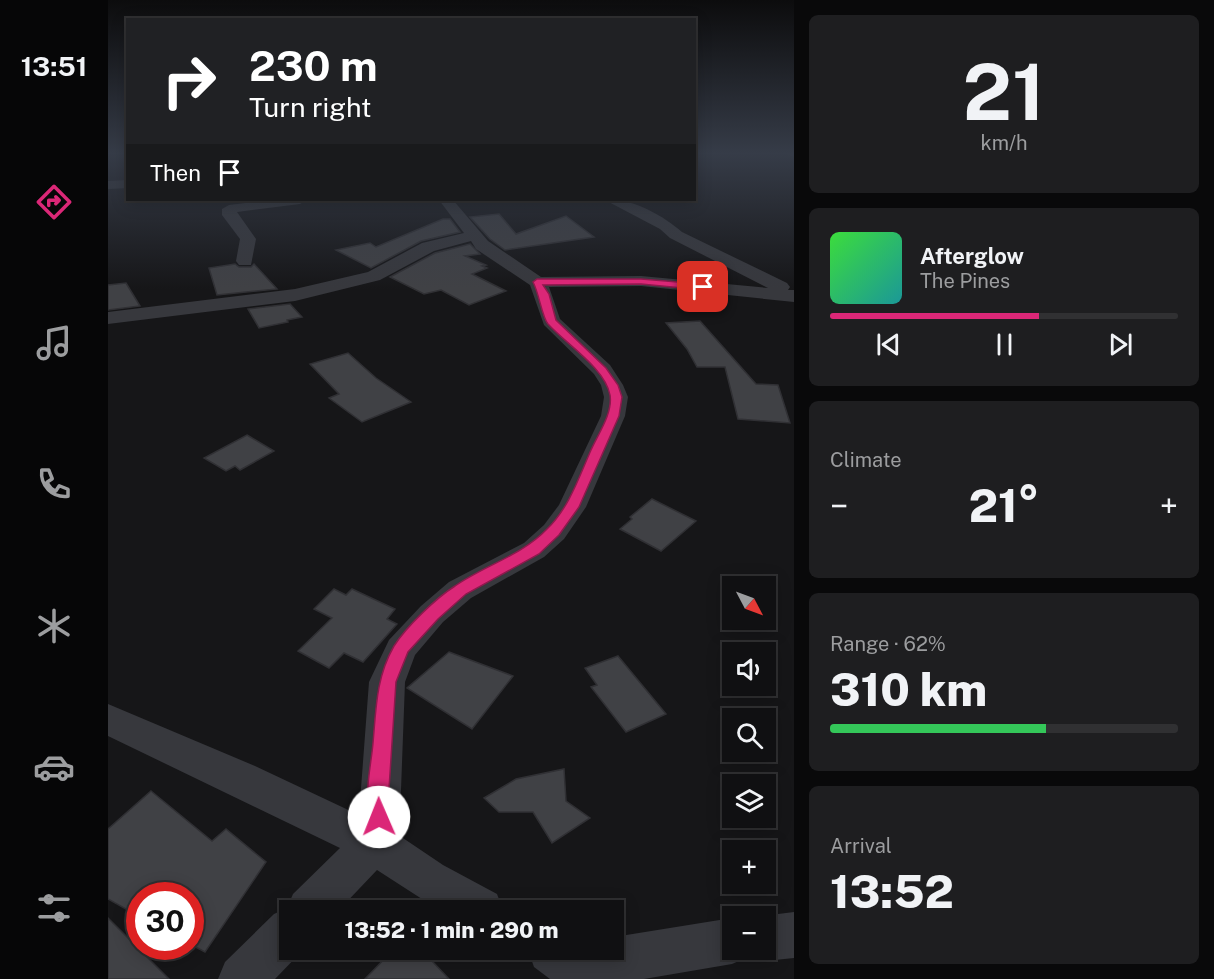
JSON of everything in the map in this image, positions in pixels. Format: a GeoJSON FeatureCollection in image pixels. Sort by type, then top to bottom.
{"type":"FeatureCollection","features":[{"type":"Feature","properties":{"kind":"street"},"geometry":{"type":"LineString","coordinates":[[245,261],[248,239],[230,215],[229,208],[291,201]]}},
{"type":"Feature","properties":{"kind":"street"},"geometry":{"type":"LineString","coordinates":[[319,900],[374,843],[379,817],[379,777],[387,682],[401,649],[432,614],[460,590],[534,550],[554,532],[572,507],[613,416],[616,397],[612,385],[602,370],[551,321],[544,294],[537,282],[482,246],[447,201]]}},
{"type":"Feature","properties":{"kind":"street"},"geometry":{"type":"LineString","coordinates":[[614,201],[794,294]]}},
{"type":"Feature","properties":{"kind":"street"},"geometry":{"type":"LineString","coordinates":[[108,318],[294,295],[378,274],[432,245],[473,236]]}},
{"type":"Feature","properties":{"kind":"street"},"geometry":{"type":"LineString","coordinates":[[537,282],[641,281],[794,294]]}},
{"type":"Feature","properties":{"kind":"street"},"geometry":{"type":"LineString","coordinates":[[108,719],[241,779],[374,843],[428,880],[463,900]]}},
{"type":"Feature","properties":{"kind":"street"},"geometry":{"type":"LineString","coordinates":[[776,937],[794,935]]}},
{"type":"Feature","properties":{"kind":"street"},"geometry":{"type":"LineString","coordinates":[[242,979],[279,941]]}},
{"type":"Feature","properties":{"kind":"street"},"geometry":{"type":"LineString","coordinates":[[571,965],[722,942]]}},
{"type":"Feature","properties":{"kind":"building"},"geometry":{"type":"Polygon","coordinates":[[[499,214],[516,234],[566,216],[594,237],[505,250],[490,239],[470,217],[499,214]]]}},
{"type":"Feature","properties":{"kind":"building"},"geometry":{"type":"Polygon","coordinates":[[[443,219],[450,219],[460,232],[421,241],[371,268],[336,250],[370,243],[376,247],[443,219]]]}},
{"type":"Feature","properties":{"kind":"building"},"geometry":{"type":"Polygon","coordinates":[[[470,244],[480,254],[465,256],[486,265],[482,266],[487,268],[472,274],[506,291],[469,305],[441,290],[424,294],[390,277],[435,253],[470,244]]]}},
{"type":"Feature","properties":{"kind":"building"},"geometry":{"type":"Polygon","coordinates":[[[235,264],[239,267],[251,267],[254,264],[277,289],[217,295],[209,268],[235,264]]]}},
{"type":"Feature","properties":{"kind":"building"},"geometry":{"type":"Polygon","coordinates":[[[126,283],[140,306],[108,310],[108,285],[126,283]]]}},
{"type":"Feature","properties":{"kind":"building"},"geometry":{"type":"Polygon","coordinates":[[[290,304],[302,317],[259,328],[248,309],[290,304]]]}},
{"type":"Feature","properties":{"kind":"building"},"geometry":{"type":"Polygon","coordinates":[[[700,321],[756,384],[778,385],[790,423],[738,419],[725,367],[697,367],[687,349],[666,323],[700,321]]]}},
{"type":"Feature","properties":{"kind":"building"},"geometry":{"type":"Polygon","coordinates":[[[348,353],[376,378],[411,402],[362,422],[329,398],[339,394],[310,364],[348,353]]]}},
{"type":"Feature","properties":{"kind":"building"},"geometry":{"type":"Polygon","coordinates":[[[247,435],[274,451],[240,470],[235,466],[226,471],[204,458],[247,435]]]}},
{"type":"Feature","properties":{"kind":"building"},"geometry":{"type":"Polygon","coordinates":[[[652,499],[696,521],[661,551],[620,529],[632,519],[630,517],[652,499]]]}},
{"type":"Feature","properties":{"kind":"building"},"geometry":{"type":"Polygon","coordinates":[[[334,589],[346,595],[352,589],[395,609],[387,619],[397,624],[363,662],[344,653],[329,668],[298,651],[332,618],[314,609],[334,589]]]}},
{"type":"Feature","properties":{"kind":"building"},"geometry":{"type":"Polygon","coordinates":[[[449,652],[513,676],[472,729],[407,688],[449,652]]]}},
{"type":"Feature","properties":{"kind":"building"},"geometry":{"type":"Polygon","coordinates":[[[618,656],[666,714],[626,732],[591,687],[597,685],[585,668],[618,656]]]}},
{"type":"Feature","properties":{"kind":"building"},"geometry":{"type":"Polygon","coordinates":[[[564,769],[566,801],[590,818],[552,843],[533,812],[499,812],[484,798],[516,779],[564,769]]]}},
{"type":"Feature","properties":{"kind":"building"},"geometry":{"type":"Polygon","coordinates":[[[151,791],[212,841],[226,829],[266,862],[205,952],[204,882],[126,882],[126,909],[108,899],[108,829],[151,791]]]}},
{"type":"Feature","properties":{"kind":"building"},"geometry":{"type":"Polygon","coordinates":[[[108,918],[126,936],[126,960],[150,960],[169,979],[108,979],[108,918]]]}},
{"type":"Feature","properties":{"kind":"building"},"geometry":{"type":"Polygon","coordinates":[[[383,960],[433,960],[449,979],[365,979],[383,960]]]}},
{"type":"Feature","properties":{"kind":"route"},"geometry":{"type":"LineString","coordinates":[[379,817],[387,682],[401,649],[432,614],[460,590],[520,559],[554,532],[572,507],[613,416],[616,397],[612,385],[602,370],[551,321],[544,294],[537,282],[641,281],[703,287]]}}]}
